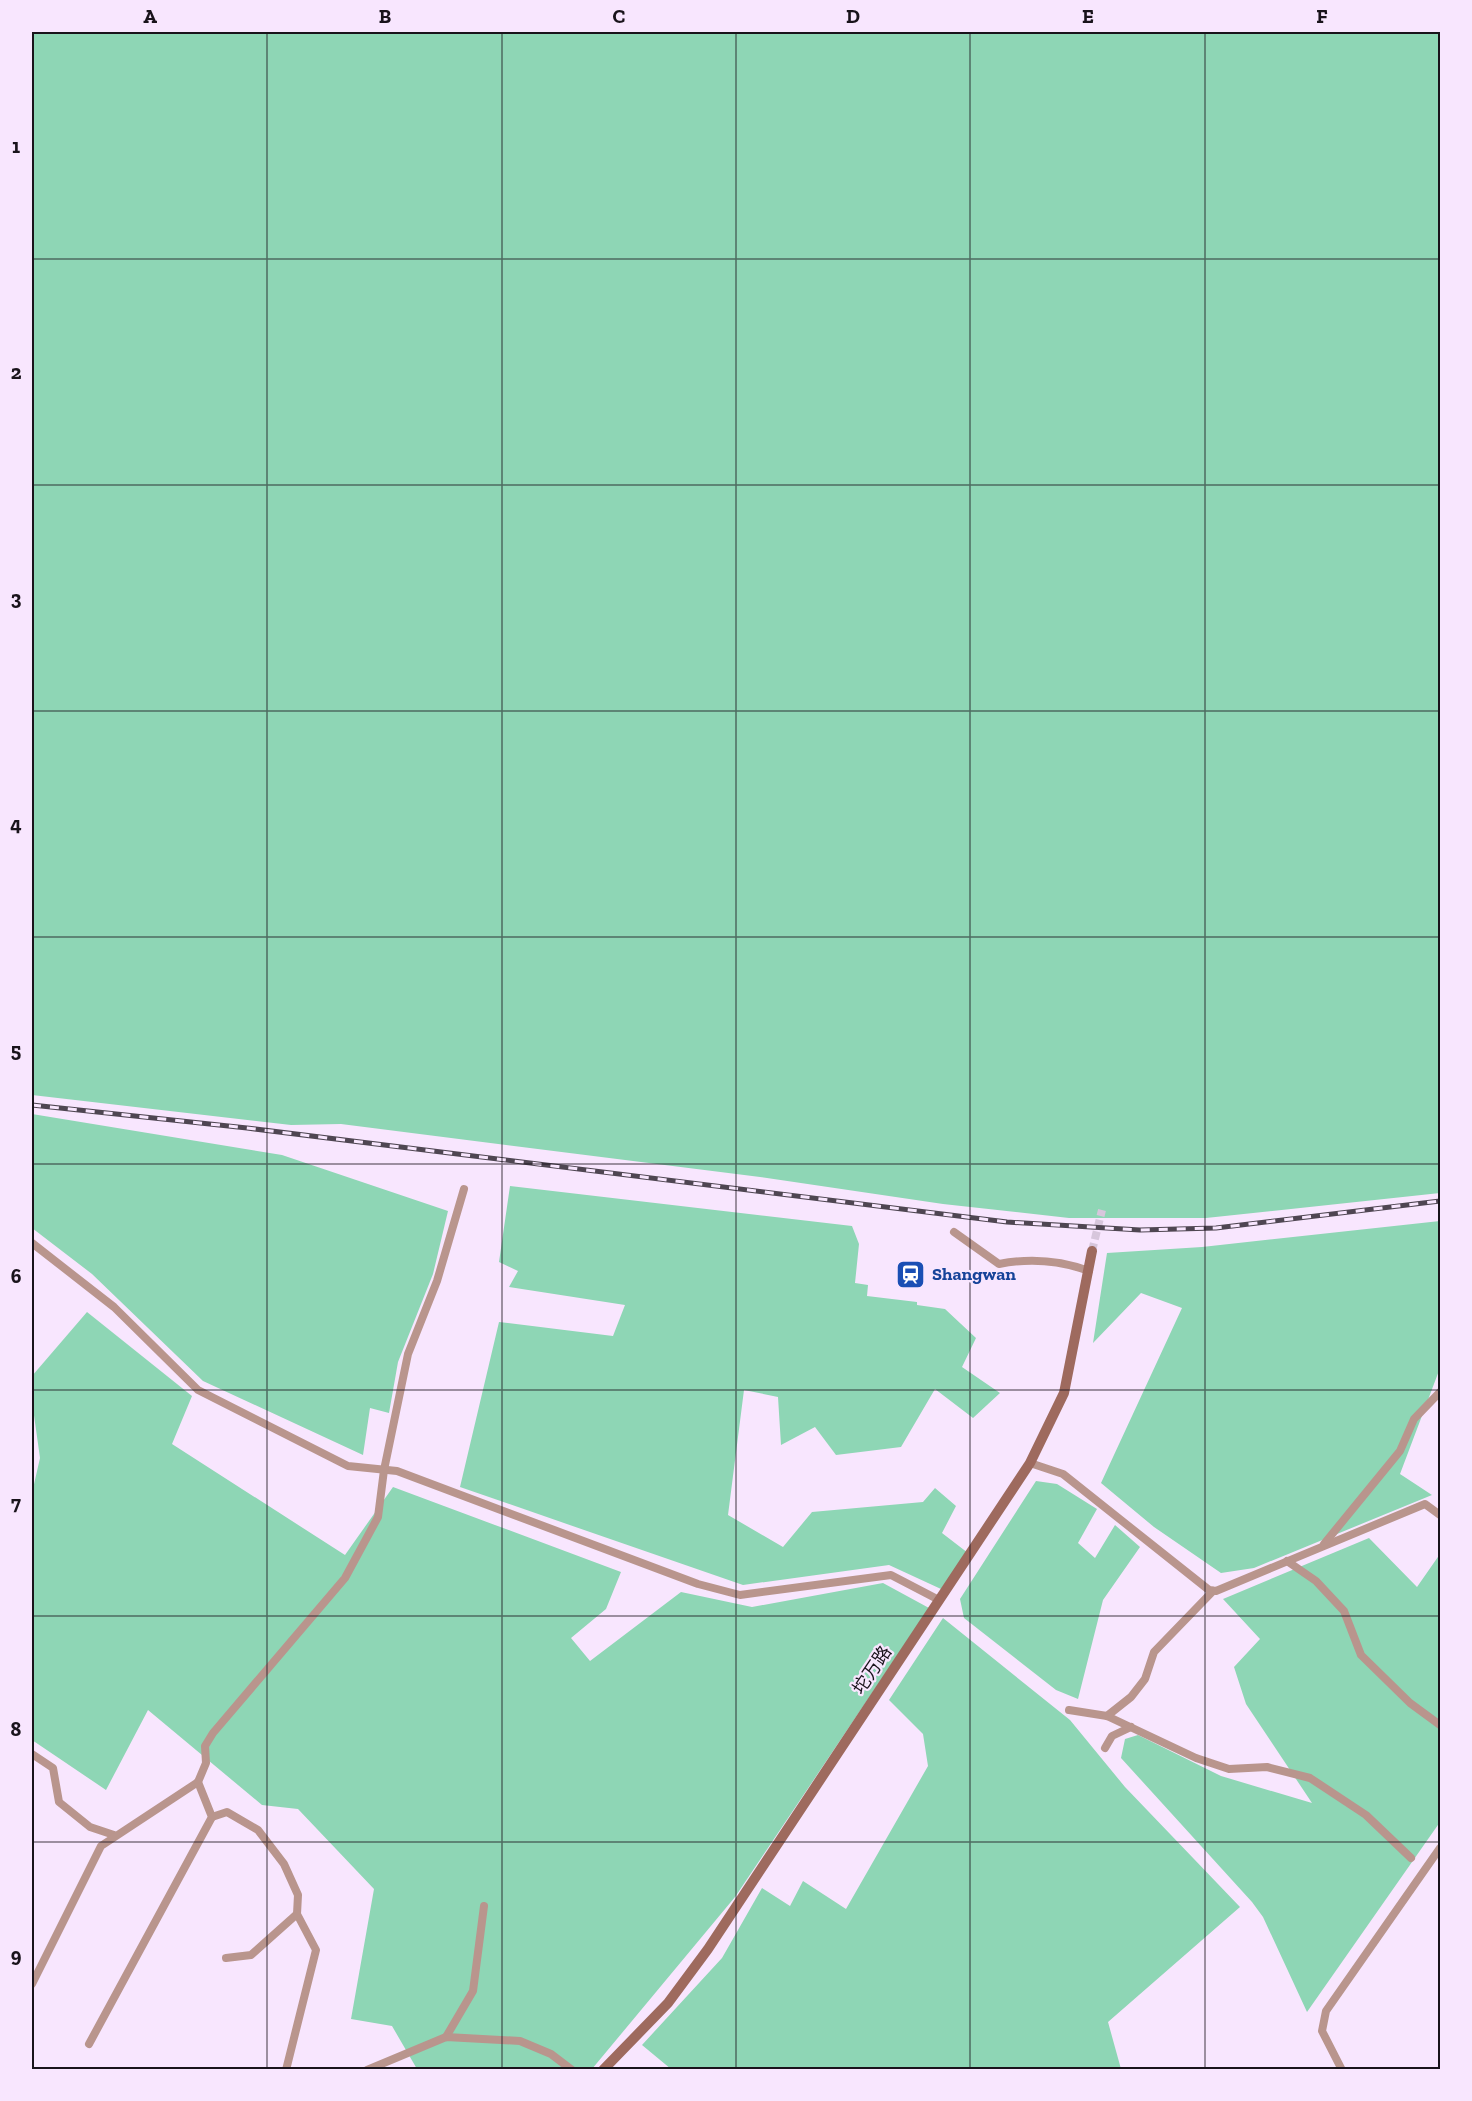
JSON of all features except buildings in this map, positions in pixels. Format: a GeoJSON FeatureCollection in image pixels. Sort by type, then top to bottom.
{"type":"FeatureCollection","features":[{"type":"Feature","properties":{"kind":"main road","name":"坨万路"},"geometry":{"type":"LineString","coordinates":[[603,2070],[668,2002],[708,1949],[1030,1463],[1064,1393],[1092,1251]]}},
{"type":"Feature","properties":{"kind":"street"},"geometry":{"type":"LineString","coordinates":[[32,1984],[101,1846],[114,1835],[198,1782],[206,1763],[205,1746],[213,1733],[345,1578],[378,1517],[384,1470],[408,1354],[437,1281],[464,1189]]}},
{"type":"Feature","properties":{"kind":"street"},"geometry":{"type":"LineString","coordinates":[[954,1232],[999,1264],[1023,1260],[1048,1261],[1089,1271]]}},
{"type":"Feature","properties":{"kind":"street"},"geometry":{"type":"LineString","coordinates":[[32,1243],[114,1307],[198,1390],[348,1466],[397,1471],[698,1584],[740,1595],[891,1575],[939,1600]]}},
{"type":"Feature","properties":{"kind":"street"},"geometry":{"type":"LineString","coordinates":[[1323,1545],[1400,1451],[1414,1419],[1440,1392]]}},
{"type":"Feature","properties":{"kind":"street"},"geometry":{"type":"LineString","coordinates":[[1030,1463],[1063,1474],[1213,1591]]}},
{"type":"Feature","properties":{"kind":"street"},"geometry":{"type":"LineString","coordinates":[[1107,1716],[1131,1697],[1145,1679],[1154,1652],[1213,1591],[1425,1504],[1440,1515]]}},
{"type":"Feature","properties":{"kind":"street"},"geometry":{"type":"LineString","coordinates":[[1287,1561],[1316,1581],[1344,1611],[1361,1655],[1410,1703],[1440,1725]]}},
{"type":"Feature","properties":{"kind":"street"},"geometry":{"type":"LineString","coordinates":[[1069,1710],[1107,1716],[1196,1758],[1229,1768],[1267,1767],[1310,1778],[1366,1815],[1411,1858]]}},
{"type":"Feature","properties":{"kind":"street"},"geometry":{"type":"LineString","coordinates":[[1105,1748],[1112,1736],[1131,1727]]}},
{"type":"Feature","properties":{"kind":"street"},"geometry":{"type":"LineString","coordinates":[[32,1754],[53,1768],[59,1802],[90,1827],[114,1835]]}},
{"type":"Feature","properties":{"kind":"street"},"geometry":{"type":"LineString","coordinates":[[198,1782],[212,1817]]}},
{"type":"Feature","properties":{"kind":"street"},"geometry":{"type":"LineString","coordinates":[[89,2044],[212,1817],[227,1812],[258,1830],[284,1864],[298,1895],[297,1914],[316,1950],[286,2070]]}},
{"type":"Feature","properties":{"kind":"street"},"geometry":{"type":"LineString","coordinates":[[1342,2070],[1322,2031],[1326,2011],[1440,1848]]}},
{"type":"Feature","properties":{"kind":"street"},"geometry":{"type":"LineString","coordinates":[[446,2037],[473,1991],[484,1906]]}},
{"type":"Feature","properties":{"kind":"street"},"geometry":{"type":"LineString","coordinates":[[226,1958],[251,1955],[297,1914]]}},
{"type":"Feature","properties":{"kind":"street"},"geometry":{"type":"LineString","coordinates":[[367,2070],[446,2037],[520,2041],[551,2054],[572,2070]]}},
{"type":"Feature","properties":{"kind":"green space"},"geometry":{"type":"Polygon","coordinates":[[[32,32],[1440,32],[1440,1193],[1206,1218],[1069,1218],[943,1204],[767,1178],[341,1124],[291,1125],[32,1095],[32,32]]]}},
{"type":"Feature","properties":{"kind":"green space"},"geometry":{"type":"Polygon","coordinates":[[[32,1114],[282,1155],[448,1211],[433,1274],[398,1362],[389,1413],[370,1408],[363,1455],[203,1381],[92,1274],[32,1228],[32,1114]]]}},
{"type":"Feature","properties":{"kind":"green space"},"geometry":{"type":"Polygon","coordinates":[[[510,1186],[852,1226],[859,1244],[855,1283],[868,1285],[867,1296],[917,1302],[917,1305],[945,1309],[976,1338],[962,1367],[1000,1393],[973,1418],[935,1389],[901,1447],[836,1455],[815,1427],[781,1445],[778,1397],[744,1390],[728,1515],[783,1547],[812,1512],[923,1502],[935,1488],[956,1506],[942,1533],[968,1553],[941,1589],[889,1565],[743,1585],[460,1487],[499,1322],[613,1336],[625,1305],[509,1287],[518,1271],[499,1262],[510,1186]]]}},
{"type":"Feature","properties":{"kind":"green space"},"geometry":{"type":"Polygon","coordinates":[[[1440,1221],[1440,1368],[1400,1474],[1432,1495],[1254,1568],[1221,1573],[1154,1527],[1101,1483],[1182,1308],[1141,1293],[1093,1343],[1107,1253],[1202,1247],[1440,1221]]]}},
{"type":"Feature","properties":{"kind":"green space"},"geometry":{"type":"Polygon","coordinates":[[[87,1312],[192,1396],[172,1444],[345,1555],[393,1487],[621,1572],[606,1609],[571,1638],[590,1661],[681,1592],[752,1607],[883,1583],[929,1608],[735,1897],[592,2069],[417,2069],[392,2026],[351,2019],[374,1889],[298,1809],[262,1805],[148,1710],[106,1790],[32,1740],[32,1493],[40,1458],[32,1401],[32,1376],[87,1312]]]}},
{"type":"Feature","properties":{"kind":"green space"},"geometry":{"type":"Polygon","coordinates":[[[1036,1481],[1057,1484],[1097,1509],[1078,1543],[1095,1558],[1115,1525],[1140,1547],[1103,1600],[1078,1699],[1056,1690],[964,1618],[960,1599],[1036,1481]]]}},
{"type":"Feature","properties":{"kind":"green space"},"geometry":{"type":"Polygon","coordinates":[[[1369,1538],[1417,1587],[1440,1554],[1440,1822],[1307,2012],[1263,1917],[1121,1758],[1125,1739],[1138,1735],[1221,1776],[1312,1803],[1246,1704],[1234,1667],[1260,1639],[1223,1599],[1369,1538]]]}},
{"type":"Feature","properties":{"kind":"green space"},"geometry":{"type":"Polygon","coordinates":[[[943,1618],[1070,1720],[1125,1787],[1240,1907],[1108,2022],[1121,2069],[671,2069],[642,2045],[722,1958],[762,1888],[790,1906],[803,1881],[846,1909],[928,1766],[923,1734],[889,1700],[943,1618]]]}},
{"type":"Feature","properties":{"kind":"tunnel"},"geometry":{"type":"LineString","coordinates":[[1092,1251],[1102,1210]]}},
{"type":"Feature","properties":{"kind":"railway"},"geometry":{"type":"LineString","coordinates":[[32,1105],[247,1128],[1007,1222],[1140,1230],[1216,1228],[1440,1201]]}},
{"type":"Feature","properties":{"kind":"place","name":"Shangwan"},"geometry":{"type":"Point","coordinates":[911,1274]}}]}
